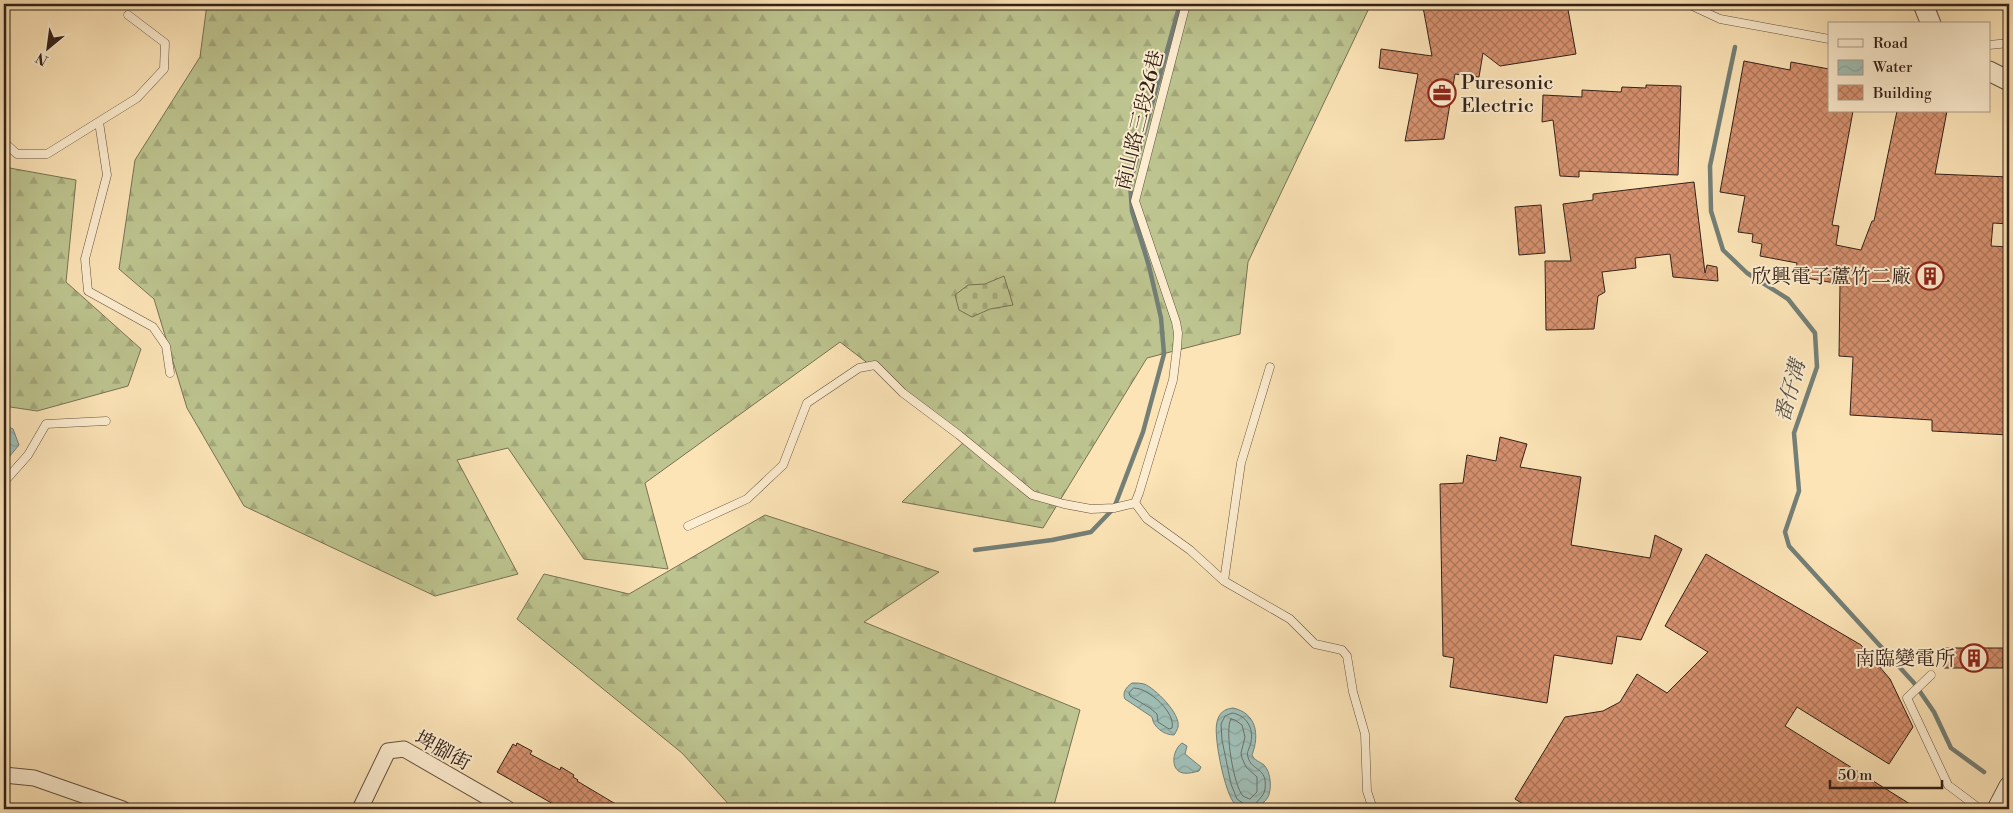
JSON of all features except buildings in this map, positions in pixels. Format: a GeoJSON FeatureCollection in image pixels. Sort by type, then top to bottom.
{"type":"FeatureCollection","features":[{"type":"Feature","properties":{"kind":"street"},"geometry":{"type":"LineString","coordinates":[[1923,4],[1930,22]]}},
{"type":"Feature","properties":{"kind":"street"},"geometry":{"type":"LineString","coordinates":[[1990,72],[2009,82]]}},
{"type":"Feature","properties":{"kind":"street","name":"埤腳街"},"geometry":{"type":"LineString","coordinates":[[360,809],[388,751],[404,749],[508,809]]}},
{"type":"Feature","properties":{"kind":"street"},"geometry":{"type":"LineString","coordinates":[[4,775],[34,778],[123,809]]}},
{"type":"Feature","properties":{"kind":"street"},"geometry":{"type":"LineString","coordinates":[[1997,809],[2009,786]]}},
{"type":"Feature","properties":{"kind":"lane","name":"南山路三段26巷"},"geometry":{"type":"LineString","coordinates":[[1135,503],[1173,380],[1178,333],[1135,201],[1186,4]]}},
{"type":"Feature","properties":{"kind":"lane"},"geometry":{"type":"LineString","coordinates":[[1688,4],[1720,19],[1828,38]]}},
{"type":"Feature","properties":{"kind":"lane"},"geometry":{"type":"LineString","coordinates":[[4,142],[17,154],[47,154],[137,98],[164,69],[165,43],[128,15]]}},
{"type":"Feature","properties":{"kind":"lane"},"geometry":{"type":"LineString","coordinates":[[1990,45],[2009,43]]}},
{"type":"Feature","properties":{"kind":"lane"},"geometry":{"type":"LineString","coordinates":[[99,122],[107,175],[85,259],[88,291],[153,327],[166,346],[170,372]]}},
{"type":"Feature","properties":{"kind":"lane"},"geometry":{"type":"LineString","coordinates":[[688,526],[748,499],[783,465],[807,403],[859,368],[875,365],[904,393],[1032,495],[1091,509],[1114,508],[1135,503],[1148,519],[1190,550],[1224,581],[1290,619],[1316,644],[1342,650],[1347,656],[1353,692],[1365,734],[1367,791],[1373,809]]}},
{"type":"Feature","properties":{"kind":"lane"},"geometry":{"type":"LineString","coordinates":[[1224,581],[1241,462],[1270,367]]}},
{"type":"Feature","properties":{"kind":"lane"},"geometry":{"type":"LineString","coordinates":[[4,482],[28,455],[46,424],[106,421]]}},
{"type":"Feature","properties":{"kind":"lane"},"geometry":{"type":"LineString","coordinates":[[1931,675],[1907,698],[1948,785],[1980,809]]}},
{"type":"Feature","properties":{"kind":"green space"},"geometry":{"type":"Polygon","coordinates":[[[207,4],[1371,4],[1248,262],[1240,334],[1147,358],[1043,528],[902,502],[967,439],[840,342],[645,483],[668,569],[584,559],[508,448],[457,460],[518,574],[435,596],[244,506],[187,408],[154,299],[119,269],[135,160],[200,57],[207,4]]]}},
{"type":"Feature","properties":{"kind":"green space"},"geometry":{"type":"Polygon","coordinates":[[[4,167],[76,180],[66,282],[141,349],[128,386],[37,411],[4,406],[4,167]]]}},
{"type":"Feature","properties":{"kind":"green space"},"geometry":{"type":"Polygon","coordinates":[[[1004,276],[1013,305],[990,309],[972,317],[959,310],[955,295],[968,285],[985,284],[1004,276]]]}},
{"type":"Feature","properties":{"kind":"green space"},"geometry":{"type":"Polygon","coordinates":[[[765,515],[939,572],[864,622],[1080,710],[1053,809],[733,809],[682,753],[517,619],[544,574],[629,594],[765,515]]]}},
{"type":"Feature","properties":{"kind":"water"},"geometry":{"type":"Polygon","coordinates":[[[4,425],[13,429],[19,445],[4,463],[4,425]]]}},
{"type":"Feature","properties":{"kind":"water"},"geometry":{"type":"Polygon","coordinates":[[[1132,683],[1149,686],[1166,702],[1176,715],[1178,722],[1178,728],[1174,735],[1166,734],[1160,730],[1154,724],[1152,717],[1125,699],[1125,690],[1132,683]]]}},
{"type":"Feature","properties":{"kind":"water"},"geometry":{"type":"Polygon","coordinates":[[[1233,708],[1247,714],[1251,720],[1256,732],[1252,755],[1264,765],[1269,776],[1270,790],[1268,797],[1257,809],[1243,808],[1235,804],[1227,789],[1224,778],[1216,729],[1222,712],[1233,708]]]}},
{"type":"Feature","properties":{"kind":"water"},"geometry":{"type":"Polygon","coordinates":[[[1182,743],[1187,746],[1185,754],[1201,767],[1199,771],[1183,773],[1176,768],[1174,764],[1175,754],[1182,743]]]}},
{"type":"Feature","properties":{"kind":"waterway"},"geometry":{"type":"LineString","coordinates":[[975,550],[1052,540],[1091,532],[1114,508],[1143,432],[1164,354],[1161,318],[1149,266],[1132,211],[1130,183],[1180,4]]}},
{"type":"Feature","properties":{"kind":"waterway","name":"番仔溝"},"geometry":{"type":"LineString","coordinates":[[1721,4],[1732,8]]}},
{"type":"Feature","properties":{"kind":"waterway","name":"番仔溝"},"geometry":{"type":"LineString","coordinates":[[1735,47],[1710,166],[1711,211],[1723,250],[1747,273],[1788,299],[1815,333],[1817,367],[1794,433],[1799,491],[1785,532],[1789,546],[1914,683],[1934,712],[1951,748],[1984,772]]}},
{"type":"Feature","properties":{"kind":"place","name":"Puresonic Electric"},"geometry":{"type":"Point","coordinates":[1442,93]}},
{"type":"Feature","properties":{"kind":"place","name":"欣興電子蘆竹二廠"},"geometry":{"type":"Point","coordinates":[1930,276]}},
{"type":"Feature","properties":{"kind":"place","name":"南臨變電所"},"geometry":{"type":"Point","coordinates":[1974,658]}}]}
